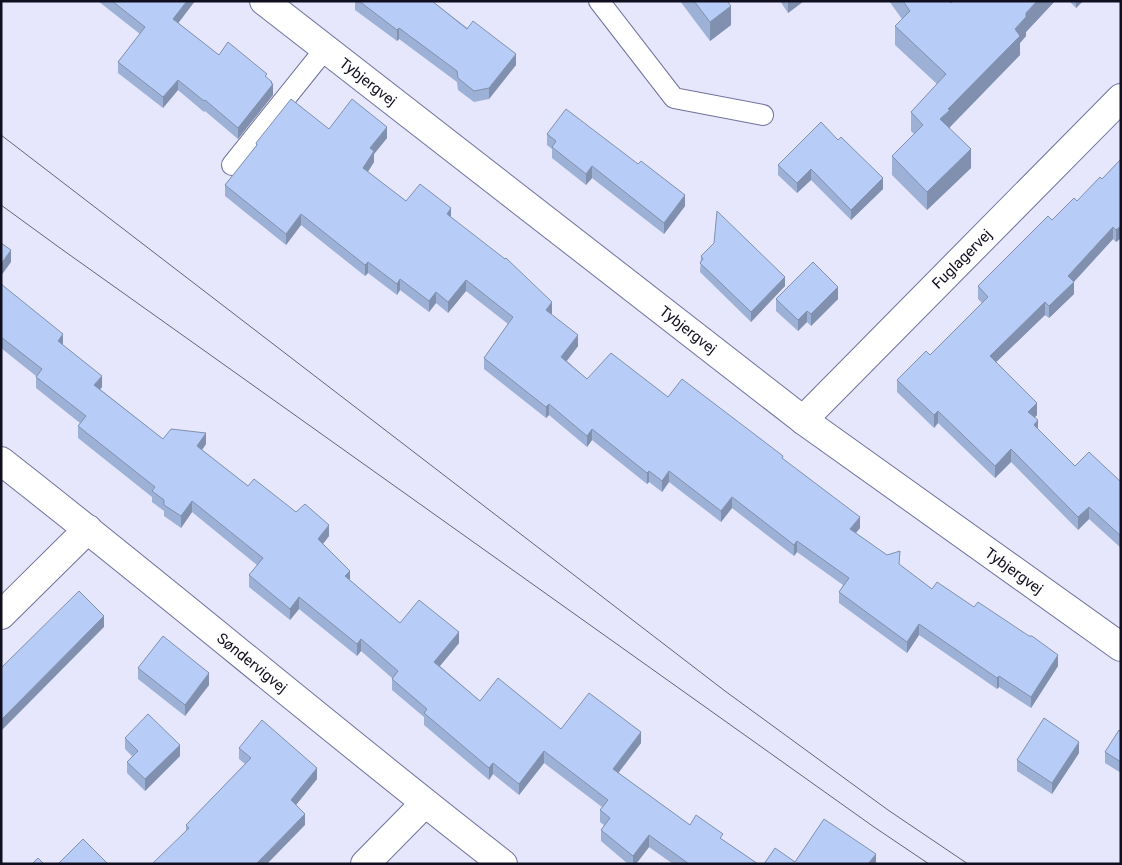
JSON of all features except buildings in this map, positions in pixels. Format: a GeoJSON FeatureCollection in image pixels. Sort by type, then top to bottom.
{"type":"FeatureCollection","features":[{"type":"Feature","properties":{"kind":"street","name":"Tybjergvej"},"geometry":{"type":"LineString","coordinates":[[264,1],[803,420],[1121,647]]}},
{"type":"Feature","properties":{"kind":"street","name":"Fuglagervej"},"geometry":{"type":"LineString","coordinates":[[803,420],[1121,98]]}},
{"type":"Feature","properties":{"kind":"street","name":"Søndervigvej"},"geometry":{"type":"LineString","coordinates":[[1,461],[503,864]]}},
{"type":"Feature","properties":{"kind":"street"},"geometry":{"type":"LineString","coordinates":[[1,615],[88,529]]}},
{"type":"Feature","properties":{"kind":"street"},"geometry":{"type":"LineString","coordinates":[[365,864],[425,803]]}},
{"type":"Feature","properties":{"kind":"lane"},"geometry":{"type":"LineString","coordinates":[[599,1],[674,98],[763,115]]}},
{"type":"Feature","properties":{"kind":"lane"},"geometry":{"type":"LineString","coordinates":[[232,165],[325,49]]}},
{"type":"Feature","properties":{"kind":"tram line"},"geometry":{"type":"LineString","coordinates":[[1,135],[725,691],[888,810],[968,864]]}},
{"type":"Feature","properties":{"kind":"tram line"},"geometry":{"type":"LineString","coordinates":[[1,205],[874,827],[929,864]]}}]}
